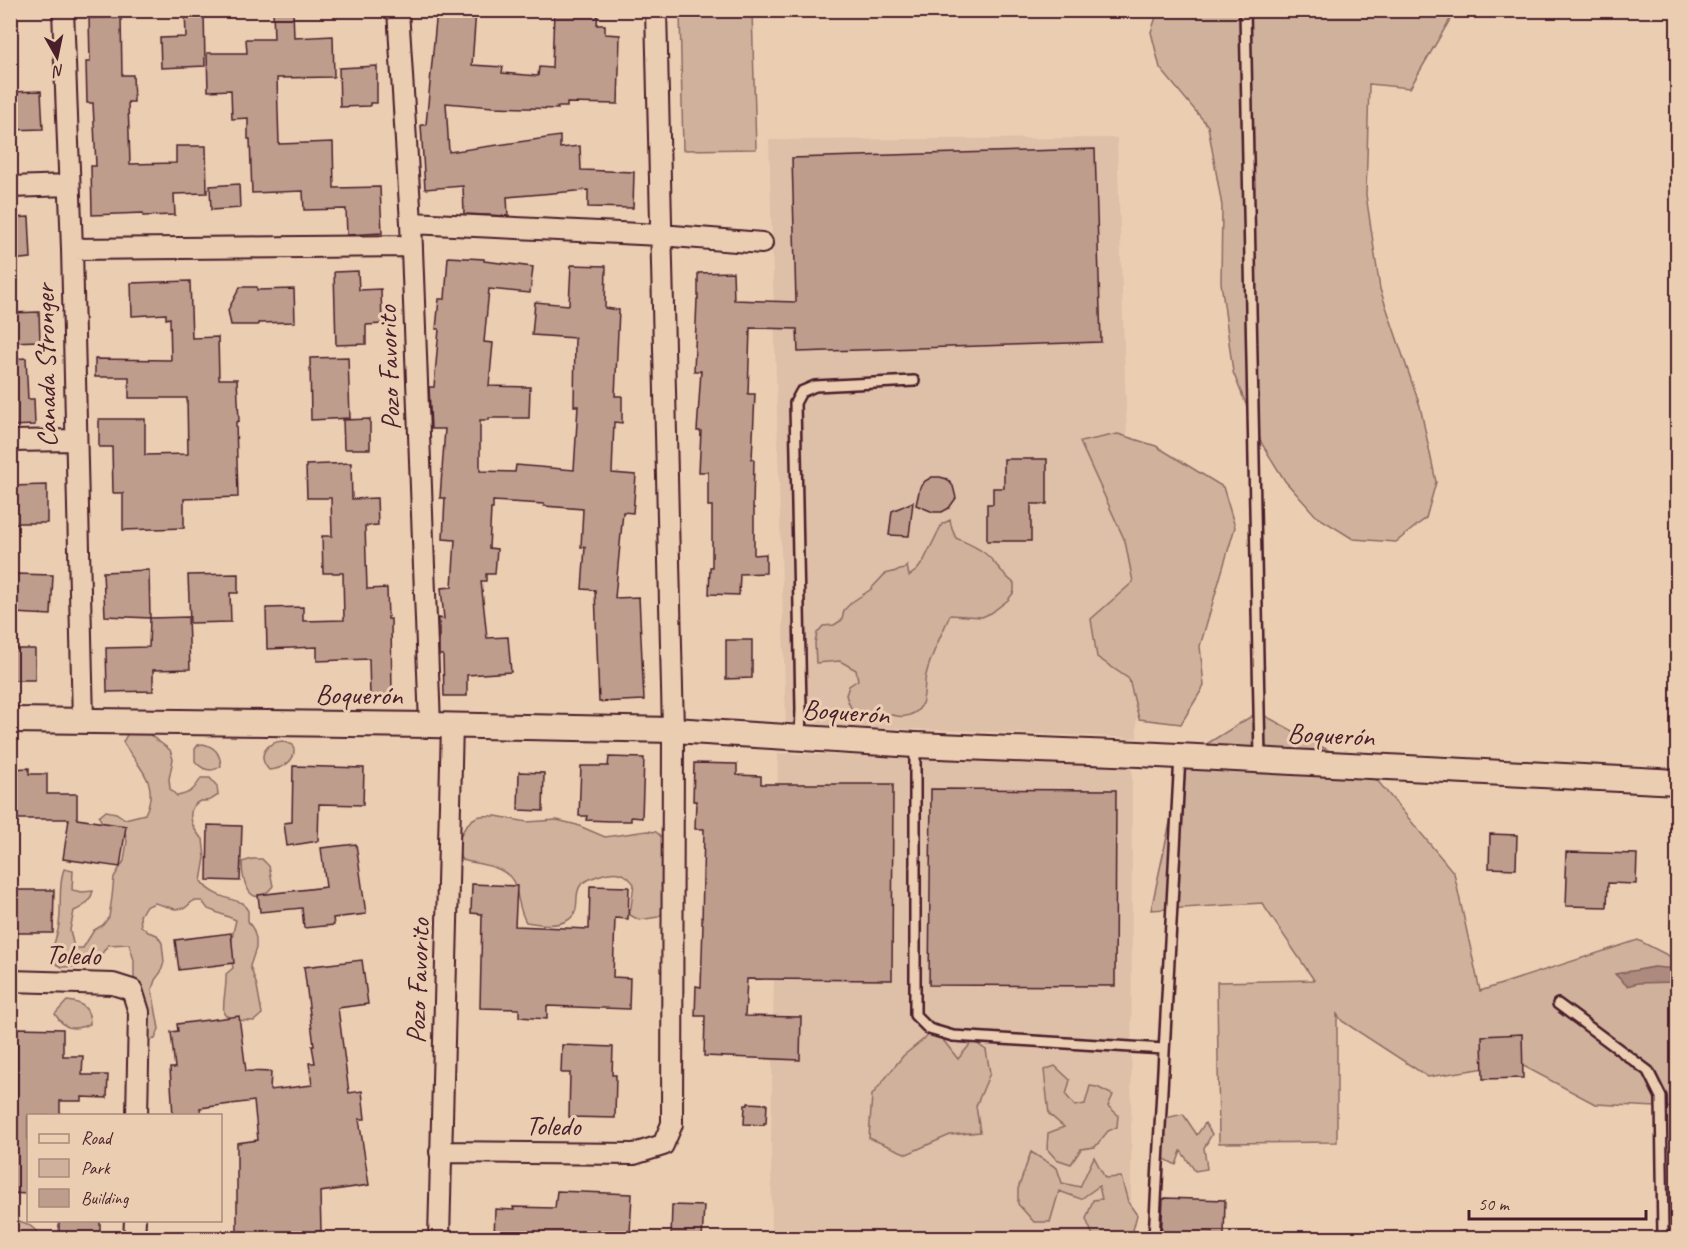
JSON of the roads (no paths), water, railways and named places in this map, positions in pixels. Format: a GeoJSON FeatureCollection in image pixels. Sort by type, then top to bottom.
{"type":"FeatureCollection","features":[{"type":"Feature","properties":{"kind":"street","name":"Canada Stronger"},"geometry":{"type":"LineString","coordinates":[[63,10],[72,249],[82,721]]}},
{"type":"Feature","properties":{"kind":"street","name":"Pozo Favorito"},"geometry":{"type":"LineString","coordinates":[[398,10],[441,725],[439,1239]]}},
{"type":"Feature","properties":{"kind":"street"},"geometry":{"type":"LineString","coordinates":[[656,10],[673,730]]}},
{"type":"Feature","properties":{"kind":"street"},"geometry":{"type":"LineString","coordinates":[[10,187],[69,185]]}},
{"type":"Feature","properties":{"kind":"street"},"geometry":{"type":"LineString","coordinates":[[411,223],[660,235],[762,243]]}},
{"type":"Feature","properties":{"kind":"street"},"geometry":{"type":"LineString","coordinates":[[72,249],[412,246]]}},
{"type":"Feature","properties":{"kind":"street"},"geometry":{"type":"LineString","coordinates":[[10,441],[75,440]]}},
{"type":"Feature","properties":{"kind":"street","name":"Boquerón"},"geometry":{"type":"LineString","coordinates":[[10,720],[673,730],[915,746],[1180,756],[1677,782]]}},
{"type":"Feature","properties":{"kind":"street","name":"Toledo"},"geometry":{"type":"LineString","coordinates":[[440,1152],[634,1154],[663,1145],[672,1124],[673,730]]}},
{"type":"Feature","properties":{"kind":"street","name":"Toledo"},"geometry":{"type":"LineString","coordinates":[[10,981],[113,984],[132,990],[139,1012],[137,1114]]}},
{"type":"Feature","properties":{"kind":"street"},"geometry":{"type":"LineString","coordinates":[[134,1239],[135,1222]]}},
{"type":"Feature","properties":{"kind":"lane"},"geometry":{"type":"LineString","coordinates":[[1245,10],[1260,760]]}},
{"type":"Feature","properties":{"kind":"lane"},"geometry":{"type":"LineString","coordinates":[[800,738],[795,403],[801,392],[815,386],[914,381]]}},
{"type":"Feature","properties":{"kind":"lane"},"geometry":{"type":"LineString","coordinates":[[915,746],[915,1015],[929,1029],[954,1036],[1164,1049]]}},
{"type":"Feature","properties":{"kind":"lane"},"geometry":{"type":"LineString","coordinates":[[1154,1239],[1180,756]]}},
{"type":"Feature","properties":{"kind":"lane"},"geometry":{"type":"LineString","coordinates":[[1558,1004],[1648,1071],[1661,1097],[1663,1239]]}}]}
